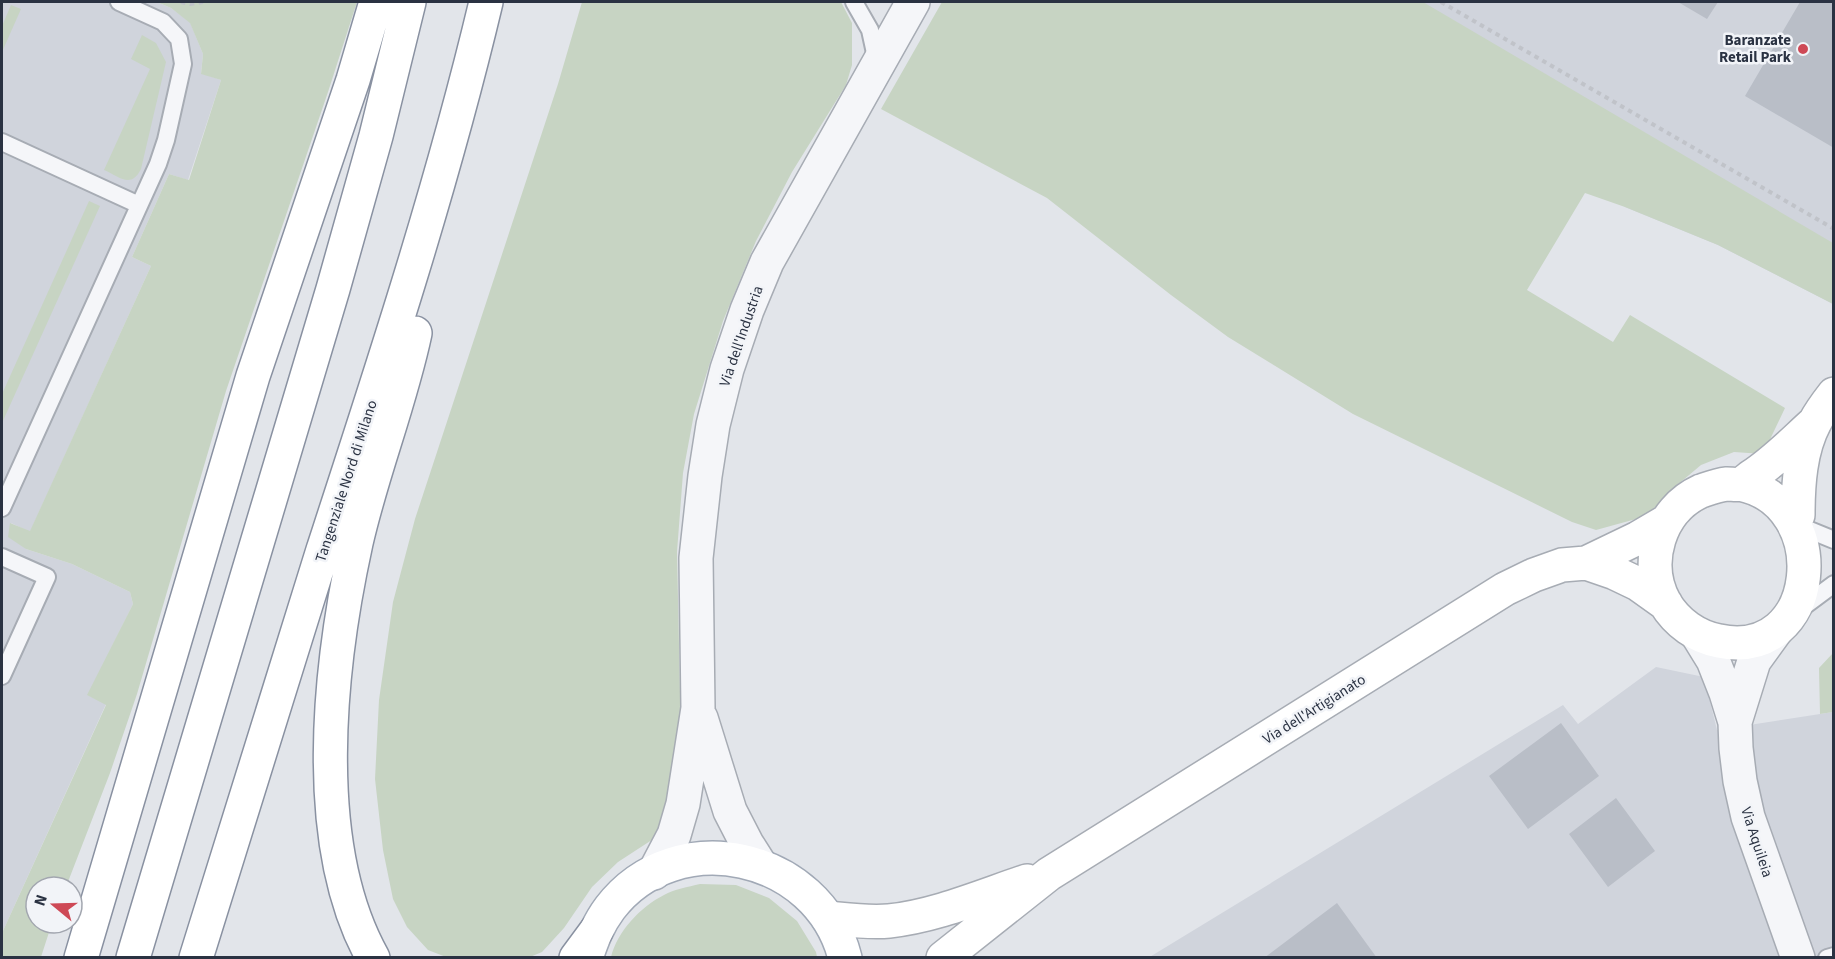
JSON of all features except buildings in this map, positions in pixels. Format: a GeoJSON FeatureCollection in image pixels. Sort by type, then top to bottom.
{"type":"FeatureCollection","features":[{"type":"Feature","properties":{"kind":"main road"},"geometry":{"type":"LineString","coordinates":[[81,957],[254,376],[353,80],[376,2]]}},
{"type":"Feature","properties":{"kind":"main road"},"geometry":{"type":"LineString","coordinates":[[133,957],[333,289],[376,136],[409,2]]}},
{"type":"Feature","properties":{"kind":"main road","name":"Tangenziale Nord di Milano"},"geometry":{"type":"LineString","coordinates":[[196,957],[392,336],[468,78],[486,2]]}},
{"type":"Feature","properties":{"kind":"main road"},"geometry":{"type":"LineString","coordinates":[[373,957],[363,939],[341,874],[333,830],[330,745],[334,681],[356,542],[412,349],[468,78]]}},
{"type":"Feature","properties":{"kind":"main road"},"geometry":{"type":"LineString","coordinates":[[1740,484],[1762,469],[1814,423],[1833,394]]}},
{"type":"Feature","properties":{"kind":"main road"},"geometry":{"type":"LineString","coordinates":[[1813,528],[1773,493],[1757,487],[1740,484],[1719,485],[1699,492],[1686,500],[1667,521],[1656,548],[1655,563],[1660,591],[1666,604],[1684,626],[1696,634],[1726,643],[1743,643],[1760,639],[1788,622],[1799,610],[1808,595],[1813,579],[1813,528],[1798,487],[1814,423]]}},
{"type":"Feature","properties":{"kind":"main road","name":"Via dell'Artigianato"},"geometry":{"type":"LineString","coordinates":[[943,957],[1049,874],[1505,589],[1562,565],[1586,563],[1667,521]]}},
{"type":"Feature","properties":{"kind":"main road","name":"Via dell'Artigianato"},"geometry":{"type":"LineString","coordinates":[[1586,563],[1638,584],[1666,604]]}},
{"type":"Feature","properties":{"kind":"main road"},"geometry":{"type":"LineString","coordinates":[[576,957],[591,944],[611,907],[630,888],[654,873],[679,863],[707,858],[735,859],[761,866],[786,878],[808,894],[828,918],[845,957]]}},
{"type":"Feature","properties":{"kind":"main road","name":"Via dell'Artigianato"},"geometry":{"type":"LineString","coordinates":[[828,918],[887,921],[906,918],[933,912],[1049,874]]}},
{"type":"Feature","properties":{"kind":"street","name":"Via dell'Industria"},"geometry":{"type":"LineString","coordinates":[[654,873],[674,835],[683,804],[698,708],[696,558],[713,425],[727,369],[747,310],[767,262],[913,2]]}},
{"type":"Feature","properties":{"kind":"street","name":"Via Aquileia"},"geometry":{"type":"LineString","coordinates":[[1735,722],[1754,660],[1774,632]]}},
{"type":"Feature","properties":{"kind":"street","name":"Via Aquileia"},"geometry":{"type":"LineString","coordinates":[[1696,634],[1720,674],[1735,722],[1740,781],[1748,817],[1798,957]]}},
{"type":"Feature","properties":{"kind":"street","name":"Via dell'Industria"},"geometry":{"type":"LineString","coordinates":[[698,708],[730,811],[761,866]]}},
{"type":"Feature","properties":{"kind":"lane"},"geometry":{"type":"LineString","coordinates":[[2,508],[158,164],[166,140],[183,64],[178,39],[163,22],[119,2]]}},
{"type":"Feature","properties":{"kind":"lane"},"geometry":{"type":"LineString","coordinates":[[854,2],[870,30],[878,64]]}},
{"type":"Feature","properties":{"kind":"lane"},"geometry":{"type":"LineString","coordinates":[[2,142],[139,205]]}},
{"type":"Feature","properties":{"kind":"lane"},"geometry":{"type":"LineString","coordinates":[[2,557],[47,577],[2,676]]}},
{"type":"Feature","properties":{"kind":"lane"},"geometry":{"type":"LineString","coordinates":[[1799,610],[1833,584]]}},
{"type":"Feature","properties":{"kind":"lane"},"geometry":{"type":"LineString","coordinates":[[1827,957],[1833,956]]}},
{"type":"Feature","properties":{"kind":"path"},"geometry":{"type":"LineString","coordinates":[[181,2],[190,4],[203,2]]}},
{"type":"Feature","properties":{"kind":"path"},"geometry":{"type":"LineString","coordinates":[[1441,2],[1833,229]]}},
{"type":"Feature","properties":{"kind":"shaded area"},"geometry":{"type":"Polygon","coordinates":[[[2,2],[157,2],[171,8],[190,22],[203,54],[201,73],[221,80],[188,180],[169,174],[132,257],[151,266],[30,532],[11,523],[26,549],[72,564],[130,592],[133,604],[88,695],[106,704],[28,875],[24,875],[24,885],[2,933],[2,2]]]}},
{"type":"Feature","properties":{"kind":"shaded area"},"geometry":{"type":"Polygon","coordinates":[[[1317,2],[1833,2],[1833,304],[1718,245],[1625,207],[1317,2]]]}},
{"type":"Feature","properties":{"kind":"shaded area"},"geometry":{"type":"Polygon","coordinates":[[[1656,667],[1704,677],[1717,730],[1833,712],[1833,957],[1148,958],[1563,705],[1578,724],[1656,667]]]}},
{"type":"Feature","properties":{"kind":"green space"},"geometry":{"type":"Polygon","coordinates":[[[157,2],[357,2],[226,391],[137,694],[110,773],[71,875],[28,875],[106,705],[87,695],[133,604],[130,592],[72,564],[26,549],[8,537],[10,523],[30,531],[151,266],[132,257],[169,174],[189,180],[221,80],[201,74],[203,54],[190,23],[171,8],[157,2]]]}},
{"type":"Feature","properties":{"kind":"green space"},"geometry":{"type":"Polygon","coordinates":[[[582,2],[841,2],[852,23],[852,65],[846,85],[792,172],[756,241],[723,321],[694,414],[683,473],[677,552],[681,738],[661,834],[618,862],[592,887],[564,928],[542,952],[530,957],[446,957],[428,950],[407,927],[393,899],[383,850],[375,779],[379,700],[393,602],[415,519],[558,84],[582,2]]]}},
{"type":"Feature","properties":{"kind":"green space"},"geometry":{"type":"Polygon","coordinates":[[[942,2],[1423,2],[1833,243],[1833,304],[1718,245],[1585,193],[1527,290],[1613,342],[1630,315],[1785,408],[1763,454],[1734,452],[1701,465],[1670,491],[1647,516],[1596,530],[1572,522],[1353,414],[1228,337],[1047,198],[881,109],[942,2]]]}},
{"type":"Feature","properties":{"kind":"green space"},"geometry":{"type":"Polygon","coordinates":[[[11,5],[21,9],[2,52],[2,26],[11,5]]]}},
{"type":"Feature","properties":{"kind":"green space"},"geometry":{"type":"Polygon","coordinates":[[[142,35],[156,43],[166,62],[141,169],[133,179],[125,180],[104,170],[150,69],[131,59],[142,35]]]}},
{"type":"Feature","properties":{"kind":"green space"},"geometry":{"type":"Polygon","coordinates":[[[89,201],[100,206],[2,423],[2,394],[89,201]]]}},
{"type":"Feature","properties":{"kind":"green space"},"geometry":{"type":"Polygon","coordinates":[[[1833,653],[1833,712],[1820,714],[1819,668],[1833,653]]]}},
{"type":"Feature","properties":{"kind":"green space"},"geometry":{"type":"Polygon","coordinates":[[[700,884],[736,885],[769,898],[797,921],[817,957],[611,957],[618,938],[646,906],[668,893],[700,884]]]}},
{"type":"Feature","properties":{"kind":"green space"},"geometry":{"type":"Polygon","coordinates":[[[24,885],[24,935],[48,935],[41,957],[2,957],[2,933],[24,885]]]}},
{"type":"Feature","properties":{"kind":"place","name":"Baranzate Retail Park"},"geometry":{"type":"Point","coordinates":[1803,49]}}]}
